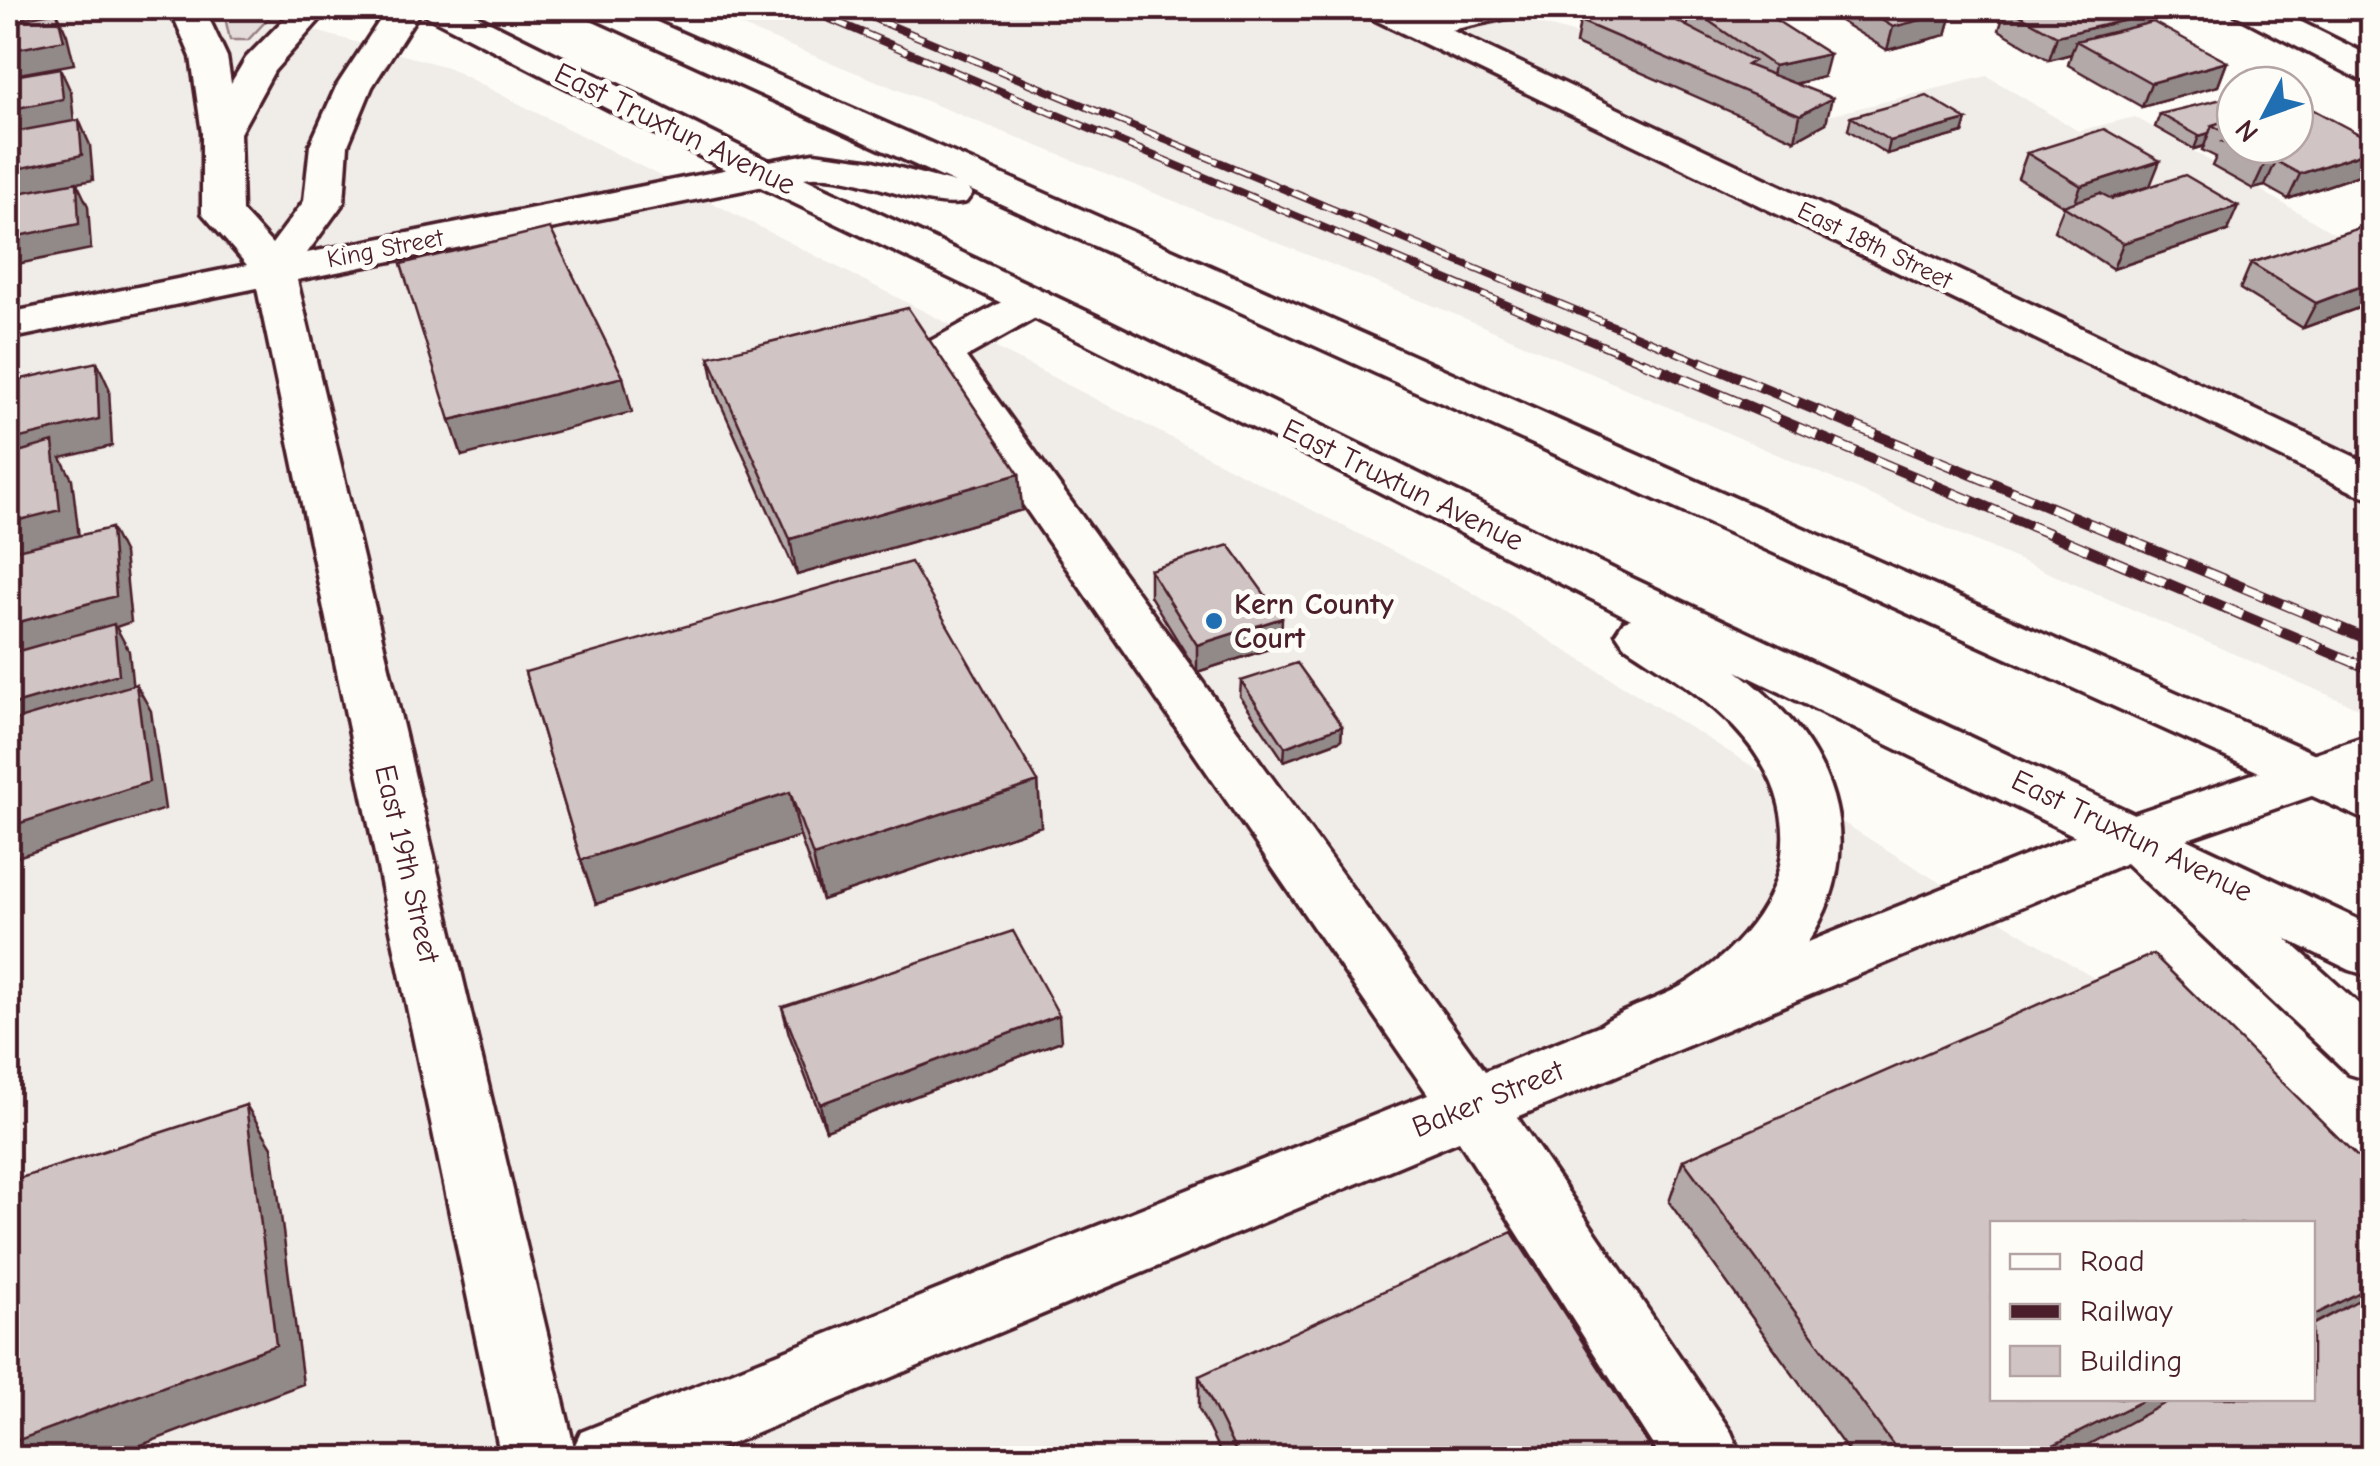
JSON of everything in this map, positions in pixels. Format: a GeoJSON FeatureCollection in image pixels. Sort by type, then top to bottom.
{"type":"FeatureCollection","features":[{"type":"Feature","properties":{"kind":"street","name":"East 19th Street"},"geometry":{"type":"LineString","coordinates":[[187,8],[209,57],[221,133],[222,213],[274,270],[538,1458]]}},
{"type":"Feature","properties":{"kind":"street"},"geometry":{"type":"LineString","coordinates":[[221,133],[259,66],[314,8]]}},
{"type":"Feature","properties":{"kind":"street"},"geometry":{"type":"LineString","coordinates":[[274,270],[324,202],[329,146],[354,87],[405,8]]}},
{"type":"Feature","properties":{"kind":"street","name":"East Truxtun Avenue"},"geometry":{"type":"LineString","coordinates":[[437,8],[764,174],[2372,953]]}},
{"type":"Feature","properties":{"kind":"street"},"geometry":{"type":"LineString","coordinates":[[598,8],[2354,777]]}},
{"type":"Feature","properties":{"kind":"street","name":"East 18th Street"},"geometry":{"type":"LineString","coordinates":[[1377,8],[2372,483]]}},
{"type":"Feature","properties":{"kind":"street"},"geometry":{"type":"LineString","coordinates":[[1418,27],[1508,8]]}},
{"type":"Feature","properties":{"kind":"street"},"geometry":{"type":"LineString","coordinates":[[2248,8],[2372,71]]}},
{"type":"Feature","properties":{"kind":"street","name":"King Street"},"geometry":{"type":"LineString","coordinates":[[8,326],[814,164],[874,173],[1115,237]]}},
{"type":"Feature","properties":{"kind":"street"},"geometry":{"type":"LineString","coordinates":[[1033,302],[941,353],[1472,1106],[1704,1458]]}},
{"type":"Feature","properties":{"kind":"street"},"geometry":{"type":"LineString","coordinates":[[1456,511],[1720,686],[1754,714],[1786,752],[1806,790],[1813,814],[1814,856],[1807,891],[1788,925],[1764,954],[1713,999],[1620,1046]]}},
{"type":"Feature","properties":{"kind":"street","name":"Baker Street"},"geometry":{"type":"LineString","coordinates":[[608,1458],[2133,836],[2354,777]]}},
{"type":"Feature","properties":{"kind":"street"},"geometry":{"type":"LineString","coordinates":[[2133,836],[2372,1055]]}},
{"type":"Feature","properties":{"kind":"shaded area"},"geometry":{"type":"Polygon","coordinates":[[[8,8],[231,8],[447,67],[1470,591],[2140,1007],[2372,1239],[2372,1458],[8,1458],[8,8]]]}},
{"type":"Feature","properties":{"kind":"shaded area"},"geometry":{"type":"Polygon","coordinates":[[[223,8],[278,8],[248,40],[230,40],[223,8]]]}},
{"type":"Feature","properties":{"kind":"shaded area"},"geometry":{"type":"Polygon","coordinates":[[[696,8],[1482,8],[1587,37],[1827,116],[1987,76],[2078,131],[2135,117],[2342,238],[2372,229],[2372,714],[1469,320],[696,8]]]}},
{"type":"Feature","properties":{"kind":"building"},"geometry":{"type":"Polygon","coordinates":[[[1635,8],[1664,8],[1677,21],[1754,61],[1747,65],[1832,98],[1800,115],[1580,21],[1635,8]]]}},
{"type":"Feature","properties":{"kind":"building"},"geometry":{"type":"Polygon","coordinates":[[[1690,8],[1757,8],[1829,54],[1774,66],[1690,8]]]}},
{"type":"Feature","properties":{"kind":"building"},"geometry":{"type":"Polygon","coordinates":[[[1862,8],[1945,8],[1953,12],[1893,27],[1862,8]]]}},
{"type":"Feature","properties":{"kind":"building"},"geometry":{"type":"Polygon","coordinates":[[[2007,8],[2139,8],[2152,14],[2057,36],[2007,8]]]}},
{"type":"Feature","properties":{"kind":"building"},"geometry":{"type":"Polygon","coordinates":[[[57,12],[64,40],[8,51],[8,21],[57,12]]]}},
{"type":"Feature","properties":{"kind":"building"},"geometry":{"type":"Polygon","coordinates":[[[2153,22],[2227,62],[2151,83],[2076,41],[2153,22]]]}},
{"type":"Feature","properties":{"kind":"building"},"geometry":{"type":"Polygon","coordinates":[[[60,68],[63,99],[8,110],[8,77],[60,68]]]}},
{"type":"Feature","properties":{"kind":"building"},"geometry":{"type":"Polygon","coordinates":[[[1927,96],[1967,120],[1890,141],[1851,117],[1927,96]]]}},
{"type":"Feature","properties":{"kind":"building"},"geometry":{"type":"Polygon","coordinates":[[[2215,101],[2215,124],[2209,133],[2199,136],[2160,114],[2215,101]]]}},
{"type":"Feature","properties":{"kind":"building"},"geometry":{"type":"Polygon","coordinates":[[[2315,111],[2372,141],[2372,150],[2300,174],[2283,165],[2315,165],[2315,111]]]}},
{"type":"Feature","properties":{"kind":"building"},"geometry":{"type":"Polygon","coordinates":[[[79,120],[82,155],[8,171],[8,133],[79,120]]]}},
{"type":"Feature","properties":{"kind":"building"},"geometry":{"type":"Polygon","coordinates":[[[2104,129],[2160,161],[2081,186],[2027,153],[2104,129]]]}},
{"type":"Feature","properties":{"kind":"building"},"geometry":{"type":"Polygon","coordinates":[[[2185,175],[2238,206],[2123,243],[2063,206],[2100,193],[2112,199],[2185,175]]]}},
{"type":"Feature","properties":{"kind":"building"},"geometry":{"type":"Polygon","coordinates":[[[77,182],[79,224],[8,238],[8,195],[77,182]]]}},
{"type":"Feature","properties":{"kind":"building"},"geometry":{"type":"Polygon","coordinates":[[[2372,224],[2372,282],[2316,303],[2251,263],[2372,224]]]}},
{"type":"Feature","properties":{"kind":"building"},"geometry":{"type":"Polygon","coordinates":[[[550,228],[623,377],[450,420],[401,264],[550,228]]]}},
{"type":"Feature","properties":{"kind":"building"},"geometry":{"type":"Polygon","coordinates":[[[908,308],[1019,474],[790,539],[709,357],[908,308]]]}},
{"type":"Feature","properties":{"kind":"building"},"geometry":{"type":"Polygon","coordinates":[[[97,362],[99,419],[8,441],[8,382],[97,362]]]}},
{"type":"Feature","properties":{"kind":"building"},"geometry":{"type":"Polygon","coordinates":[[[53,442],[60,510],[8,523],[8,455],[53,442]]]}},
{"type":"Feature","properties":{"kind":"building"},"geometry":{"type":"Polygon","coordinates":[[[111,528],[116,596],[8,625],[8,552],[111,528]]]}},
{"type":"Feature","properties":{"kind":"building"},"geometry":{"type":"Polygon","coordinates":[[[1229,545],[1282,618],[1197,645],[1150,570],[1229,545]]]}},
{"type":"Feature","properties":{"kind":"building"},"geometry":{"type":"Polygon","coordinates":[[[911,562],[1038,782],[813,856],[790,792],[581,860],[525,672],[911,562]]]}},
{"type":"Feature","properties":{"kind":"building"},"geometry":{"type":"Polygon","coordinates":[[[114,624],[119,674],[8,706],[8,654],[114,624]]]}},
{"type":"Feature","properties":{"kind":"building","name":"Kern County Court"},"geometry":{"type":"Polygon","coordinates":[[[1297,663],[1342,726],[1285,747],[1241,681],[1297,663]]]}},
{"type":"Feature","properties":{"kind":"building"},"geometry":{"type":"Polygon","coordinates":[[[136,684],[149,782],[8,827],[8,744],[13,742],[8,722],[136,684]]]}},
{"type":"Feature","properties":{"kind":"building"},"geometry":{"type":"Polygon","coordinates":[[[1013,931],[1059,1015],[820,1104],[782,1007],[1013,931]]]}},
{"type":"Feature","properties":{"kind":"building"},"geometry":{"type":"Polygon","coordinates":[[[2153,954],[2372,1171],[2372,1286],[2315,1314],[2315,1221],[1990,1221],[1990,1401],[2142,1401],[2027,1458],[1903,1458],[1683,1160],[2153,954]]]}},
{"type":"Feature","properties":{"kind":"building"},"geometry":{"type":"Polygon","coordinates":[[[246,1105],[276,1345],[8,1444],[8,1182],[246,1105]]]}},
{"type":"Feature","properties":{"kind":"building"},"geometry":{"type":"Polygon","coordinates":[[[1512,1232],[1657,1458],[1239,1458],[1199,1376],[1512,1232]]]}},
{"type":"Feature","properties":{"kind":"building"},"geometry":{"type":"Polygon","coordinates":[[[2372,1293],[2372,1458],[2063,1458],[2169,1401],[2315,1401],[2315,1323],[2372,1293]]]}},
{"type":"Feature","properties":{"kind":"railway"},"geometry":{"type":"LineString","coordinates":[[804,8],[1649,365]]}},
{"type":"Feature","properties":{"kind":"railway"},"geometry":{"type":"LineString","coordinates":[[849,8],[1707,365]]}},
{"type":"Feature","properties":{"kind":"railway"},"geometry":{"type":"LineString","coordinates":[[1643,362],[2372,670]]}},
{"type":"Feature","properties":{"kind":"railway"},"geometry":{"type":"LineString","coordinates":[[1701,362],[2372,641]]}},
{"type":"Feature","properties":{"kind":"place","name":"Kern County Court"},"geometry":{"type":"Point","coordinates":[1214,621]}}]}
